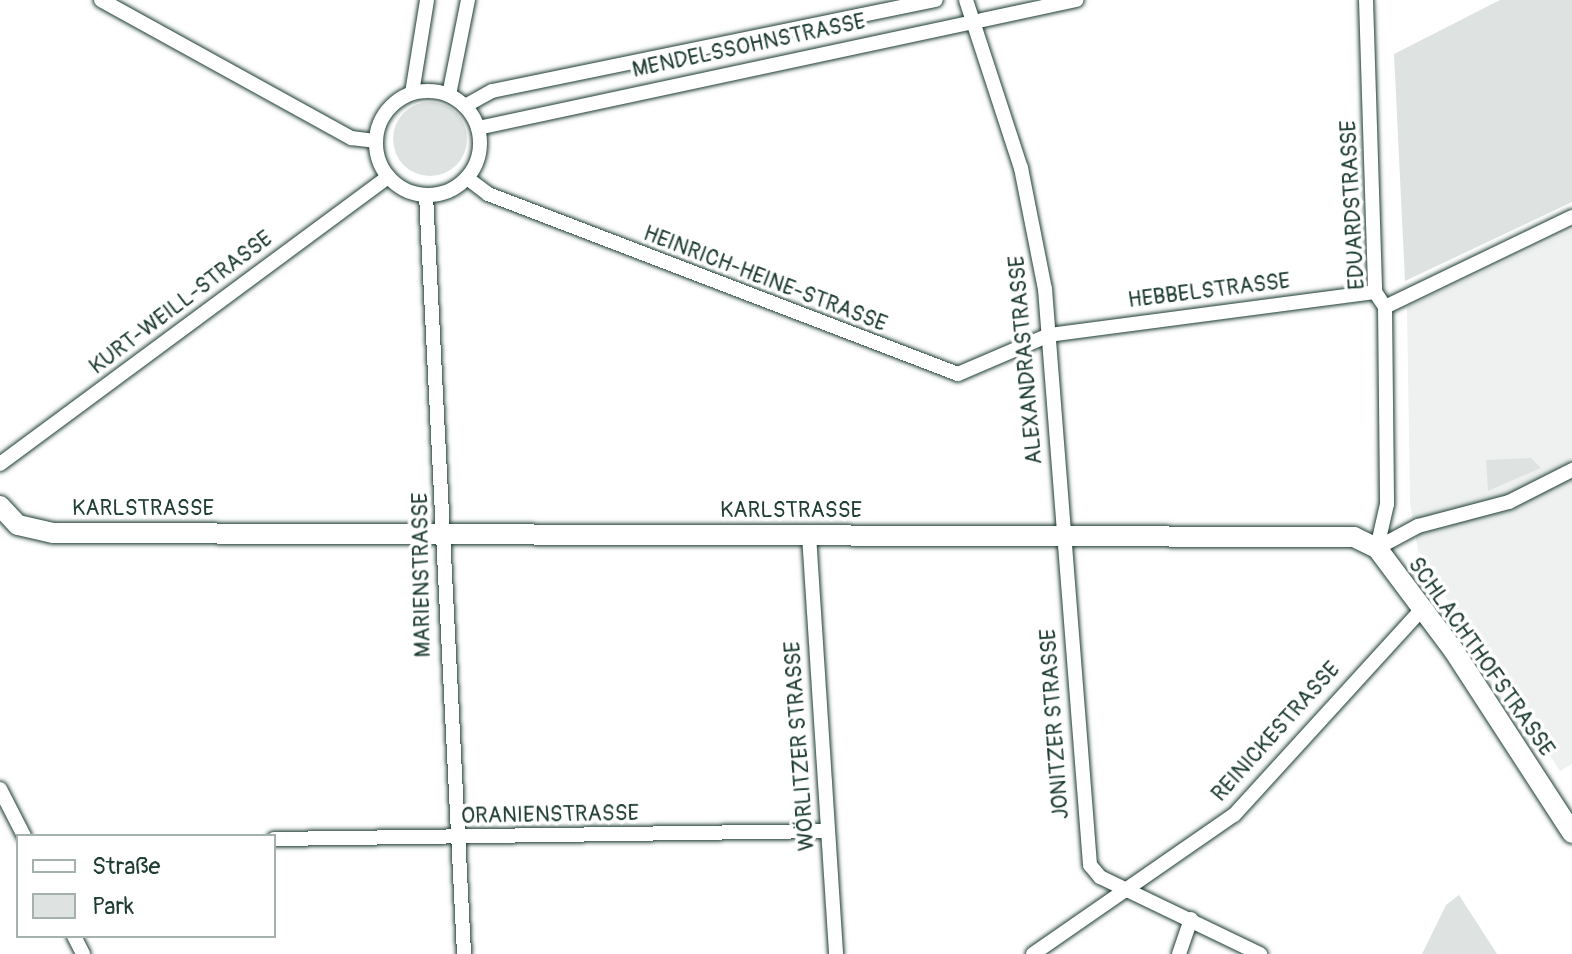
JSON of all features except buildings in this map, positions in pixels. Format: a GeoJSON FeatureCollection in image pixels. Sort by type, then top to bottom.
{"type":"FeatureCollection","features":[{"type":"Feature","properties":{"kind":"main road","name":"KARLSTRASSE"},"geometry":{"type":"LineString","coordinates":[[0,506],[18,525],[43,532],[1346,536],[1377,548]]}},
{"type":"Feature","properties":{"kind":"main road","name":"SCHLACHTHOFSTRASSE"},"geometry":{"type":"LineString","coordinates":[[1377,548],[1422,609],[1572,833]]}},
{"type":"Feature","properties":{"kind":"street"},"geometry":{"type":"LineString","coordinates":[[101,0],[351,138],[375,141]]}},
{"type":"Feature","properties":{"kind":"street"},"geometry":{"type":"LineString","coordinates":[[412,93],[427,0]]}},
{"type":"Feature","properties":{"kind":"street"},"geometry":{"type":"LineString","coordinates":[[449,95],[468,0]]}},
{"type":"Feature","properties":{"kind":"street","name":"MENDELSSOHNSTRASSE"},"geometry":{"type":"LineString","coordinates":[[465,106],[492,91],[936,0]]}},
{"type":"Feature","properties":{"kind":"street","name":"ALEXANDRASTRASSE"},"geometry":{"type":"LineString","coordinates":[[966,0],[977,21],[1031,208],[1049,335],[1063,535]]}},
{"type":"Feature","properties":{"kind":"street","name":"MENDELSSOHNSTRASSE"},"geometry":{"type":"LineString","coordinates":[[478,128],[1076,0]]}},
{"type":"Feature","properties":{"kind":"street","name":"EDUARDSTRASSE"},"geometry":{"type":"LineString","coordinates":[[1366,0],[1375,292],[1385,307],[1387,501],[1377,548]]}},
{"type":"Feature","properties":{"kind":"street"},"geometry":{"type":"LineString","coordinates":[[412,93],[449,95],[465,106],[478,128],[479,154],[467,178],[426,195],[388,177],[375,141],[386,111],[412,93]]}},
{"type":"Feature","properties":{"kind":"street","name":"KURT-WEILL-STRASSE"},"geometry":{"type":"LineString","coordinates":[[2,459],[388,177]]}},
{"type":"Feature","properties":{"kind":"street","name":"HEINRICH-HEINE-STRASSE"},"geometry":{"type":"LineString","coordinates":[[467,178],[488,194],[941,371],[971,374],[1049,335]]}},
{"type":"Feature","properties":{"kind":"street","name":"MARIENSTRASSE"},"geometry":{"type":"LineString","coordinates":[[426,195],[464,954]]}},
{"type":"Feature","properties":{"kind":"street"},"geometry":{"type":"LineString","coordinates":[[1385,307],[1572,217]]}},
{"type":"Feature","properties":{"kind":"street","name":"HEBBELSTRASSE"},"geometry":{"type":"LineString","coordinates":[[1049,335],[1375,292]]}},
{"type":"Feature","properties":{"kind":"street"},"geometry":{"type":"LineString","coordinates":[[1377,548],[1418,526],[1509,502],[1572,470]]}},
{"type":"Feature","properties":{"kind":"street","name":"WÖRLITZER STRASSE"},"geometry":{"type":"LineString","coordinates":[[809,535],[836,954]]}},
{"type":"Feature","properties":{"kind":"street","name":"JONITZER STRASSE"},"geometry":{"type":"LineString","coordinates":[[1063,535],[1086,846],[1100,877],[1260,954]]}},
{"type":"Feature","properties":{"kind":"street","name":"REINICKESTRASSE"},"geometry":{"type":"LineString","coordinates":[[1033,954],[1234,815],[1422,609]]}},
{"type":"Feature","properties":{"kind":"street"},"geometry":{"type":"LineString","coordinates":[[0,789],[23,834]]}},
{"type":"Feature","properties":{"kind":"street","name":"ORANIENSTRASSE"},"geometry":{"type":"LineString","coordinates":[[276,839],[456,839],[827,831]]}},
{"type":"Feature","properties":{"kind":"street"},"geometry":{"type":"LineString","coordinates":[[1179,954],[1191,919]]}},
{"type":"Feature","properties":{"kind":"shaded area"},"geometry":{"type":"Polygon","coordinates":[[[1572,230],[1572,764],[1560,771],[1419,556],[1410,503],[1407,307],[1572,230]]]}},
{"type":"Feature","properties":{"kind":"green space"},"geometry":{"type":"Polygon","coordinates":[[[1500,0],[1572,0],[1572,202],[1405,281],[1394,54],[1500,0]]]}},
{"type":"Feature","properties":{"kind":"green space"},"geometry":{"type":"Polygon","coordinates":[[[430,102],[451,108],[461,118],[467,139],[461,160],[451,170],[430,176],[409,170],[399,160],[393,139],[399,118],[409,108],[430,102]]]}},
{"type":"Feature","properties":{"kind":"green space"},"geometry":{"type":"Polygon","coordinates":[[[1531,458],[1541,468],[1488,491],[1486,460],[1531,458]]]}},
{"type":"Feature","properties":{"kind":"green space"},"geometry":{"type":"Polygon","coordinates":[[[1459,895],[1497,954],[1422,954],[1446,905],[1459,895]]]}}]}
